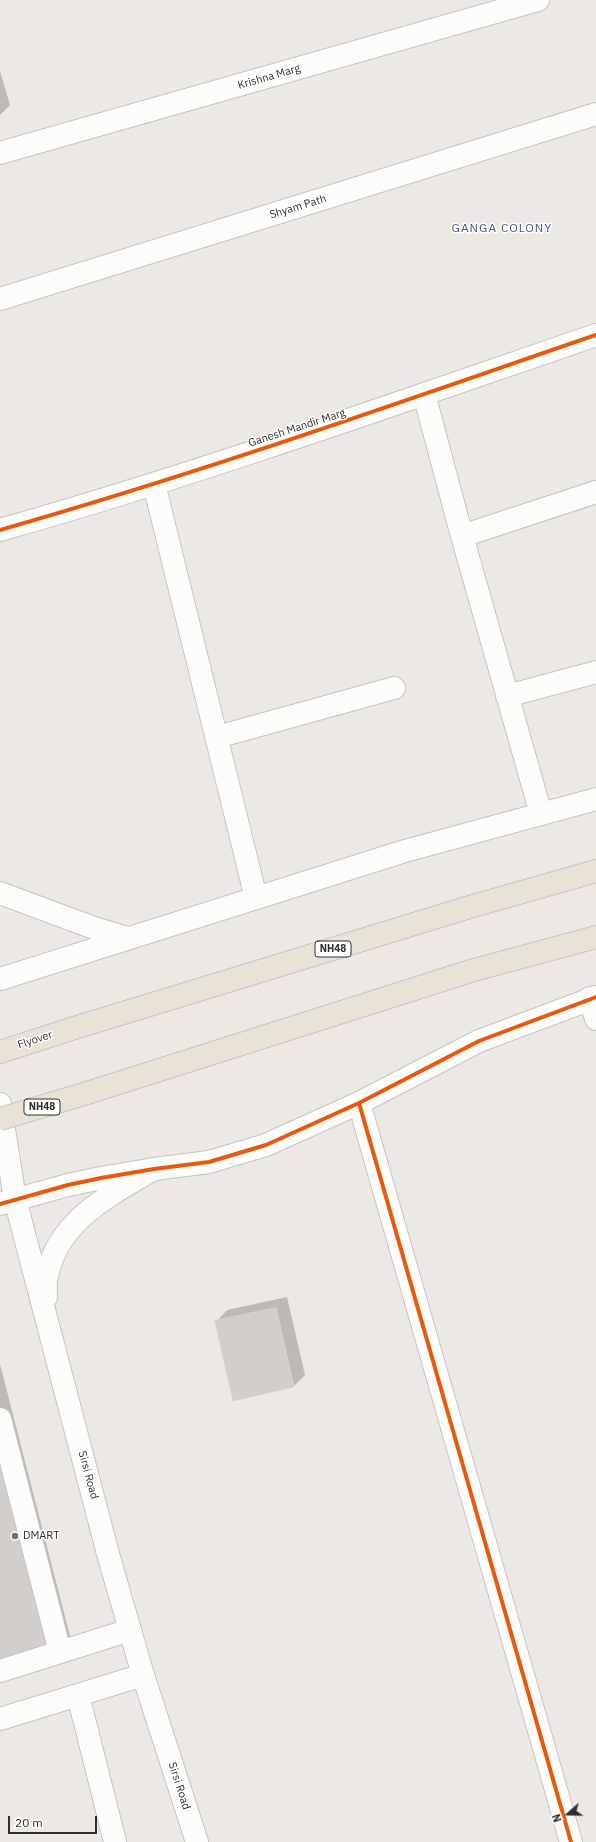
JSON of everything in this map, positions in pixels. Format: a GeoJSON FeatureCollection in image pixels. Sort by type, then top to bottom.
{"type":"FeatureCollection","features":[{"type":"Feature","properties":{"kind":"highway","name":"Flyover"},"geometry":{"type":"LineString","coordinates":[[0,1052],[70,1029],[473,906],[596,871]]}},
{"type":"Feature","properties":{"kind":"highway","name":"NH48"},"geometry":{"type":"LineString","coordinates":[[0,1119],[84,1094],[474,970],[596,937]]}},
{"type":"Feature","properties":{"kind":"street","name":"Krishna Marg"},"geometry":{"type":"LineString","coordinates":[[0,153],[538,0]]}},
{"type":"Feature","properties":{"kind":"street","name":"Shyam Path"},"geometry":{"type":"LineString","coordinates":[[0,299],[596,114]]}},
{"type":"Feature","properties":{"kind":"street","name":"Ganesh Mandir Marg"},"geometry":{"type":"LineString","coordinates":[[0,530],[154,484],[321,431],[596,335]]}},
{"type":"Feature","properties":{"kind":"street"},"geometry":{"type":"LineString","coordinates":[[424,394],[462,536],[541,814]]}},
{"type":"Feature","properties":{"kind":"street"},"geometry":{"type":"LineString","coordinates":[[154,484],[256,898]]}},
{"type":"Feature","properties":{"kind":"street"},"geometry":{"type":"LineString","coordinates":[[462,536],[596,492]]}},
{"type":"Feature","properties":{"kind":"street"},"geometry":{"type":"LineString","coordinates":[[507,696],[596,672]]}},
{"type":"Feature","properties":{"kind":"street"},"geometry":{"type":"LineString","coordinates":[[217,737],[394,688]]}},
{"type":"Feature","properties":{"kind":"street"},"geometry":{"type":"LineString","coordinates":[[0,979],[405,851],[596,799]]}},
{"type":"Feature","properties":{"kind":"street"},"geometry":{"type":"LineString","coordinates":[[0,893],[94,928],[127,938]]}},
{"type":"Feature","properties":{"kind":"street"},"geometry":{"type":"LineString","coordinates":[[8,1201],[68,1185],[154,1169],[209,1162],[266,1144],[359,1103],[479,1041],[594,1005]]}},
{"type":"Feature","properties":{"kind":"street"},"geometry":{"type":"LineString","coordinates":[[359,1103],[571,1842]]}},
{"type":"Feature","properties":{"kind":"street","name":"Sirsi Road"},"geometry":{"type":"LineString","coordinates":[[0,1104],[8,1201],[45,1310],[130,1630],[197,1842]]}},
{"type":"Feature","properties":{"kind":"street"},"geometry":{"type":"LineString","coordinates":[[45,1310],[46,1276],[57,1247],[74,1222],[92,1207],[154,1169]]}},
{"type":"Feature","properties":{"kind":"street"},"geometry":{"type":"LineString","coordinates":[[0,1419],[60,1652]]}},
{"type":"Feature","properties":{"kind":"street"},"geometry":{"type":"LineString","coordinates":[[0,1671],[130,1630]]}},
{"type":"Feature","properties":{"kind":"street"},"geometry":{"type":"LineString","coordinates":[[0,1719],[143,1675]]}},
{"type":"Feature","properties":{"kind":"street"},"geometry":{"type":"LineString","coordinates":[[78,1695],[115,1842]]}},
{"type":"Feature","properties":{"kind":"building"},"geometry":{"type":"Polygon","coordinates":[[[276,1308],[294,1387],[233,1401],[215,1321],[276,1308]]]}},
{"type":"Feature","properties":{"kind":"building","name":"DMART"},"geometry":{"type":"Polygon","coordinates":[[[0,1419],[60,1652],[0,1671],[0,1419]]]}},
{"type":"Feature","properties":{"kind":"cycle path"},"geometry":{"type":"LineString","coordinates":[[0,530],[225,461],[596,335]]}},
{"type":"Feature","properties":{"kind":"cycle path"},"geometry":{"type":"LineString","coordinates":[[0,1204],[68,1185],[101,1178],[209,1162],[266,1145],[359,1103],[479,1041],[596,997]]}},
{"type":"Feature","properties":{"kind":"cycle path"},"geometry":{"type":"LineString","coordinates":[[359,1103],[571,1842]]}},
{"type":"Feature","properties":{"kind":"place","name":"DMART"},"geometry":{"type":"Point","coordinates":[15,1536]}},
{"type":"Feature","properties":{"kind":"district","name":"GANGA COLONY"},"geometry":{"type":"Point","coordinates":[502,229]}}]}
